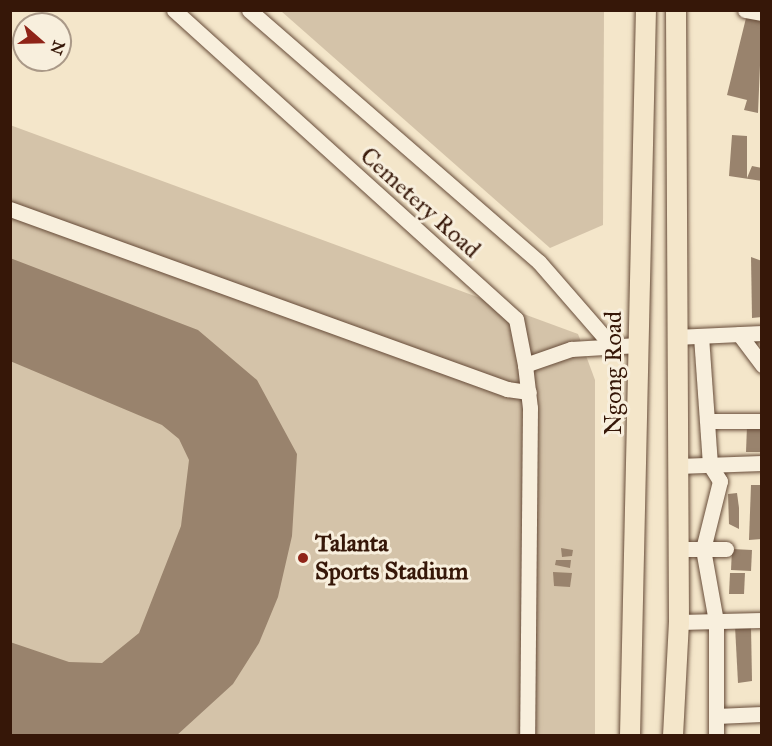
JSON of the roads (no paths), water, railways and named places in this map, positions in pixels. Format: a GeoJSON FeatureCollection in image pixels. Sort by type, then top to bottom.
{"type":"FeatureCollection","features":[{"type":"Feature","properties":{"kind":"main road","name":"Ngong Road"},"geometry":{"type":"LineString","coordinates":[[630,735],[646,10]]}},
{"type":"Feature","properties":{"kind":"main road"},"geometry":{"type":"LineString","coordinates":[[673,735],[678,622],[675,337],[676,10]]}},
{"type":"Feature","properties":{"kind":"street","name":"Cemetery Road"},"geometry":{"type":"LineString","coordinates":[[174,10],[516,319],[529,392],[527,735]]}},
{"type":"Feature","properties":{"kind":"street"},"geometry":{"type":"LineString","coordinates":[[249,10],[539,262],[612,346]]}},
{"type":"Feature","properties":{"kind":"street"},"geometry":{"type":"LineString","coordinates":[[10,209],[507,389],[529,392]]}},
{"type":"Feature","properties":{"kind":"street"},"geometry":{"type":"LineString","coordinates":[[675,337],[762,333]]}},
{"type":"Feature","properties":{"kind":"street"},"geometry":{"type":"LineString","coordinates":[[738,334],[762,365]]}},
{"type":"Feature","properties":{"kind":"street"},"geometry":{"type":"LineString","coordinates":[[701,336],[702,391],[710,422],[710,465],[717,472],[720,491],[702,549],[716,621],[716,735]]}},
{"type":"Feature","properties":{"kind":"street"},"geometry":{"type":"LineString","coordinates":[[525,365],[571,349],[638,345]]}},
{"type":"Feature","properties":{"kind":"street"},"geometry":{"type":"LineString","coordinates":[[710,422],[762,421]]}},
{"type":"Feature","properties":{"kind":"street"},"geometry":{"type":"LineString","coordinates":[[677,466],[762,463]]}},
{"type":"Feature","properties":{"kind":"street"},"geometry":{"type":"LineString","coordinates":[[678,549],[726,549]]}},
{"type":"Feature","properties":{"kind":"street"},"geometry":{"type":"LineString","coordinates":[[678,622],[762,620]]}},
{"type":"Feature","properties":{"kind":"street"},"geometry":{"type":"LineString","coordinates":[[716,716],[762,714]]}},
{"type":"Feature","properties":{"kind":"place","name":"Talanta Sports Stadium"},"geometry":{"type":"Point","coordinates":[303,558]}}]}
